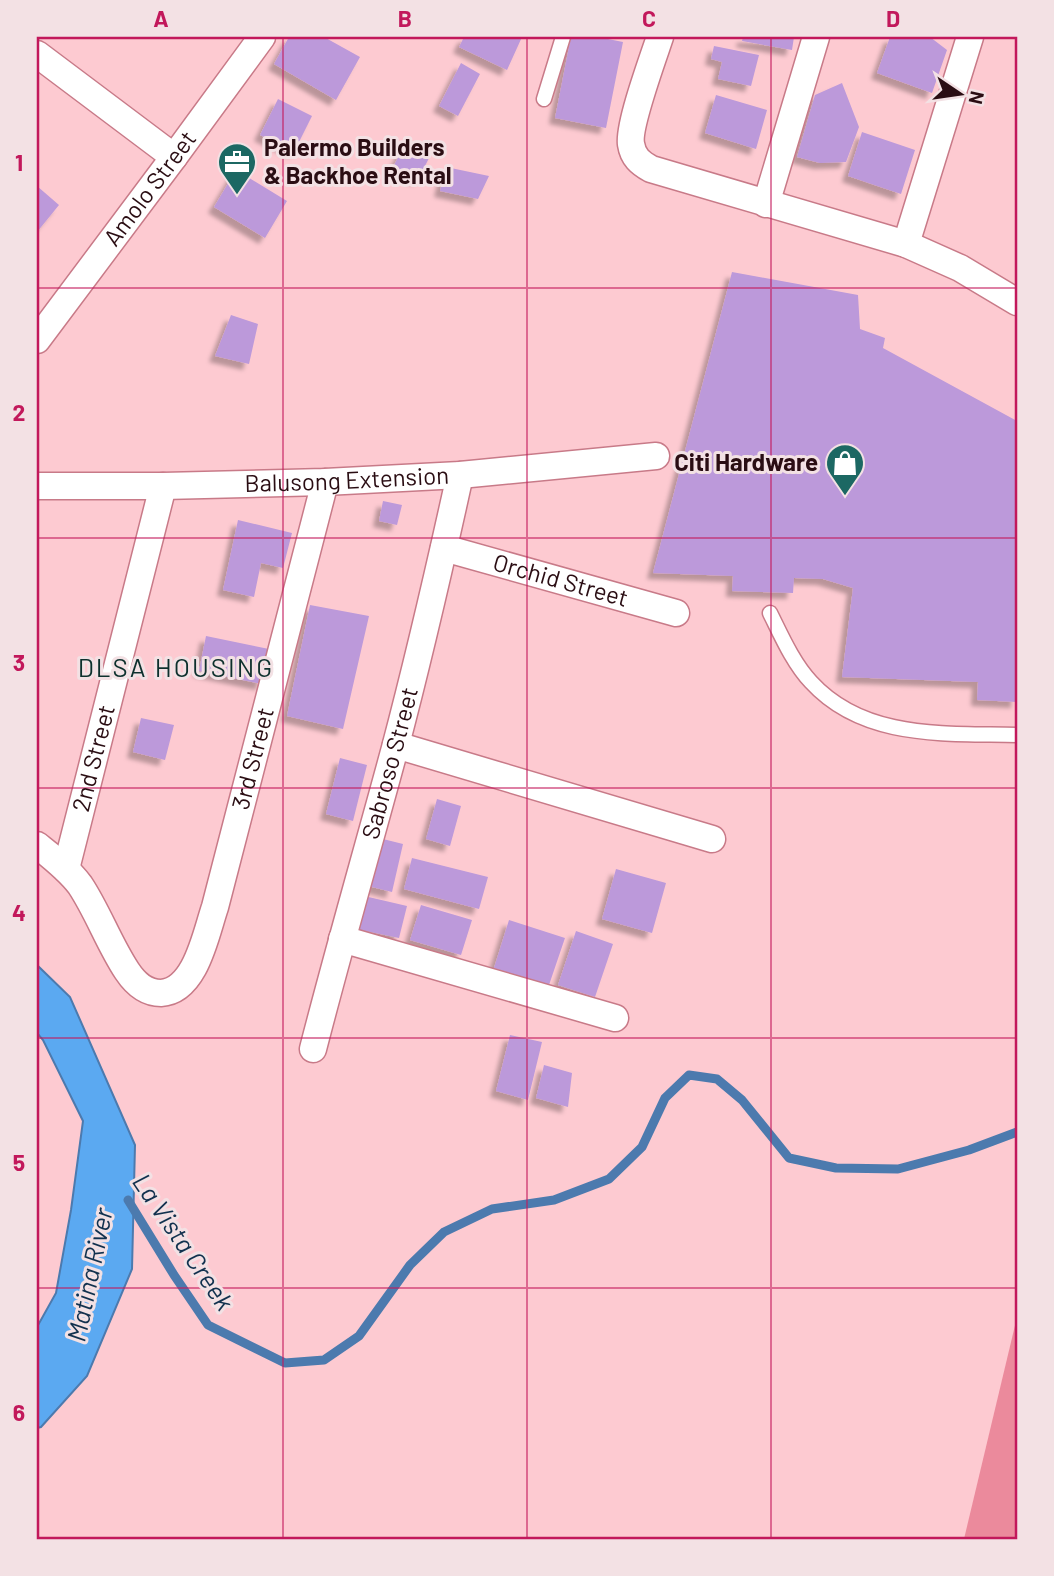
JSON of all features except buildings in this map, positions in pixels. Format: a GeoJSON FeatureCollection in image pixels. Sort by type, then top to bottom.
{"type":"FeatureCollection","features":[{"type":"Feature","properties":{"kind":"street","name":"Amolo Street"},"geometry":{"type":"LineString","coordinates":[[37,340],[262,37]]}},
{"type":"Feature","properties":{"kind":"street"},"geometry":{"type":"LineString","coordinates":[[660,37],[633,122],[630,141],[639,162],[651,169],[906,244],[960,268],[1017,302]]}},
{"type":"Feature","properties":{"kind":"street"},"geometry":{"type":"LineString","coordinates":[[766,204],[816,37]]}},
{"type":"Feature","properties":{"kind":"street"},"geometry":{"type":"LineString","coordinates":[[906,244],[970,37]]}},
{"type":"Feature","properties":{"kind":"street"},"geometry":{"type":"LineString","coordinates":[[37,54],[174,157]]}},
{"type":"Feature","properties":{"kind":"street","name":"Balusong Extension"},"geometry":{"type":"LineString","coordinates":[[44,486],[325,482],[460,475],[656,456]]}},
{"type":"Feature","properties":{"kind":"street","name":"Sabroso Street"},"geometry":{"type":"LineString","coordinates":[[313,1049],[396,745],[460,475]]}},
{"type":"Feature","properties":{"kind":"street","name":"3rd Street"},"geometry":{"type":"LineString","coordinates":[[66,869],[80,886],[126,970],[139,986],[147,991],[166,992],[176,988],[190,975],[215,907],[325,482]]}},
{"type":"Feature","properties":{"kind":"street"},"geometry":{"type":"LineString","coordinates":[[37,508],[44,486]]}},
{"type":"Feature","properties":{"kind":"street","name":"2nd Street"},"geometry":{"type":"LineString","coordinates":[[66,869],[163,486]]}},
{"type":"Feature","properties":{"kind":"street","name":"Orchid Street"},"geometry":{"type":"LineString","coordinates":[[444,548],[676,613]]}},
{"type":"Feature","properties":{"kind":"street"},"geometry":{"type":"LineString","coordinates":[[396,745],[712,839]]}},
{"type":"Feature","properties":{"kind":"street"},"geometry":{"type":"LineString","coordinates":[[37,845],[66,869]]}},
{"type":"Feature","properties":{"kind":"street"},"geometry":{"type":"LineString","coordinates":[[342,939],[615,1018]]}},
{"type":"Feature","properties":{"kind":"lane"},"geometry":{"type":"LineString","coordinates":[[544,99],[564,37]]}},
{"type":"Feature","properties":{"kind":"lane"},"geometry":{"type":"LineString","coordinates":[[770,613],[810,682],[842,709],[873,723],[899,729],[1017,735]]}},
{"type":"Feature","properties":{"kind":"shaded area"},"geometry":{"type":"Polygon","coordinates":[[[1017,1317],[1017,1539],[964,1539],[1017,1317]]]}},
{"type":"Feature","properties":{"kind":"water","name":"Matina River"},"geometry":{"type":"Polygon","coordinates":[[[37,965],[70,997],[135,1145],[132,1269],[87,1376],[41,1427],[37,1428],[37,1327],[56,1293],[83,1121],[37,1033],[37,965]]]}},
{"type":"Feature","properties":{"kind":"waterway","name":"La Vista Creek"},"geometry":{"type":"LineString","coordinates":[[128,1200],[208,1325],[285,1363],[324,1360],[359,1336],[410,1265],[444,1232],[492,1209],[554,1200],[609,1179],[642,1147],[665,1098],[689,1075],[717,1079],[742,1100],[789,1158],[836,1168],[898,1169],[969,1150],[1017,1132]]}},
{"type":"Feature","properties":{"kind":"place","name":"Palermo Builders & Backhoe Rental"},"geometry":{"type":"Point","coordinates":[237,196]}},
{"type":"Feature","properties":{"kind":"place","name":"Citi Hardware"},"geometry":{"type":"Point","coordinates":[845,497]}},
{"type":"Feature","properties":{"kind":"district","name":"DLSA HOUSING"},"geometry":{"type":"Point","coordinates":[176,668]}}]}
